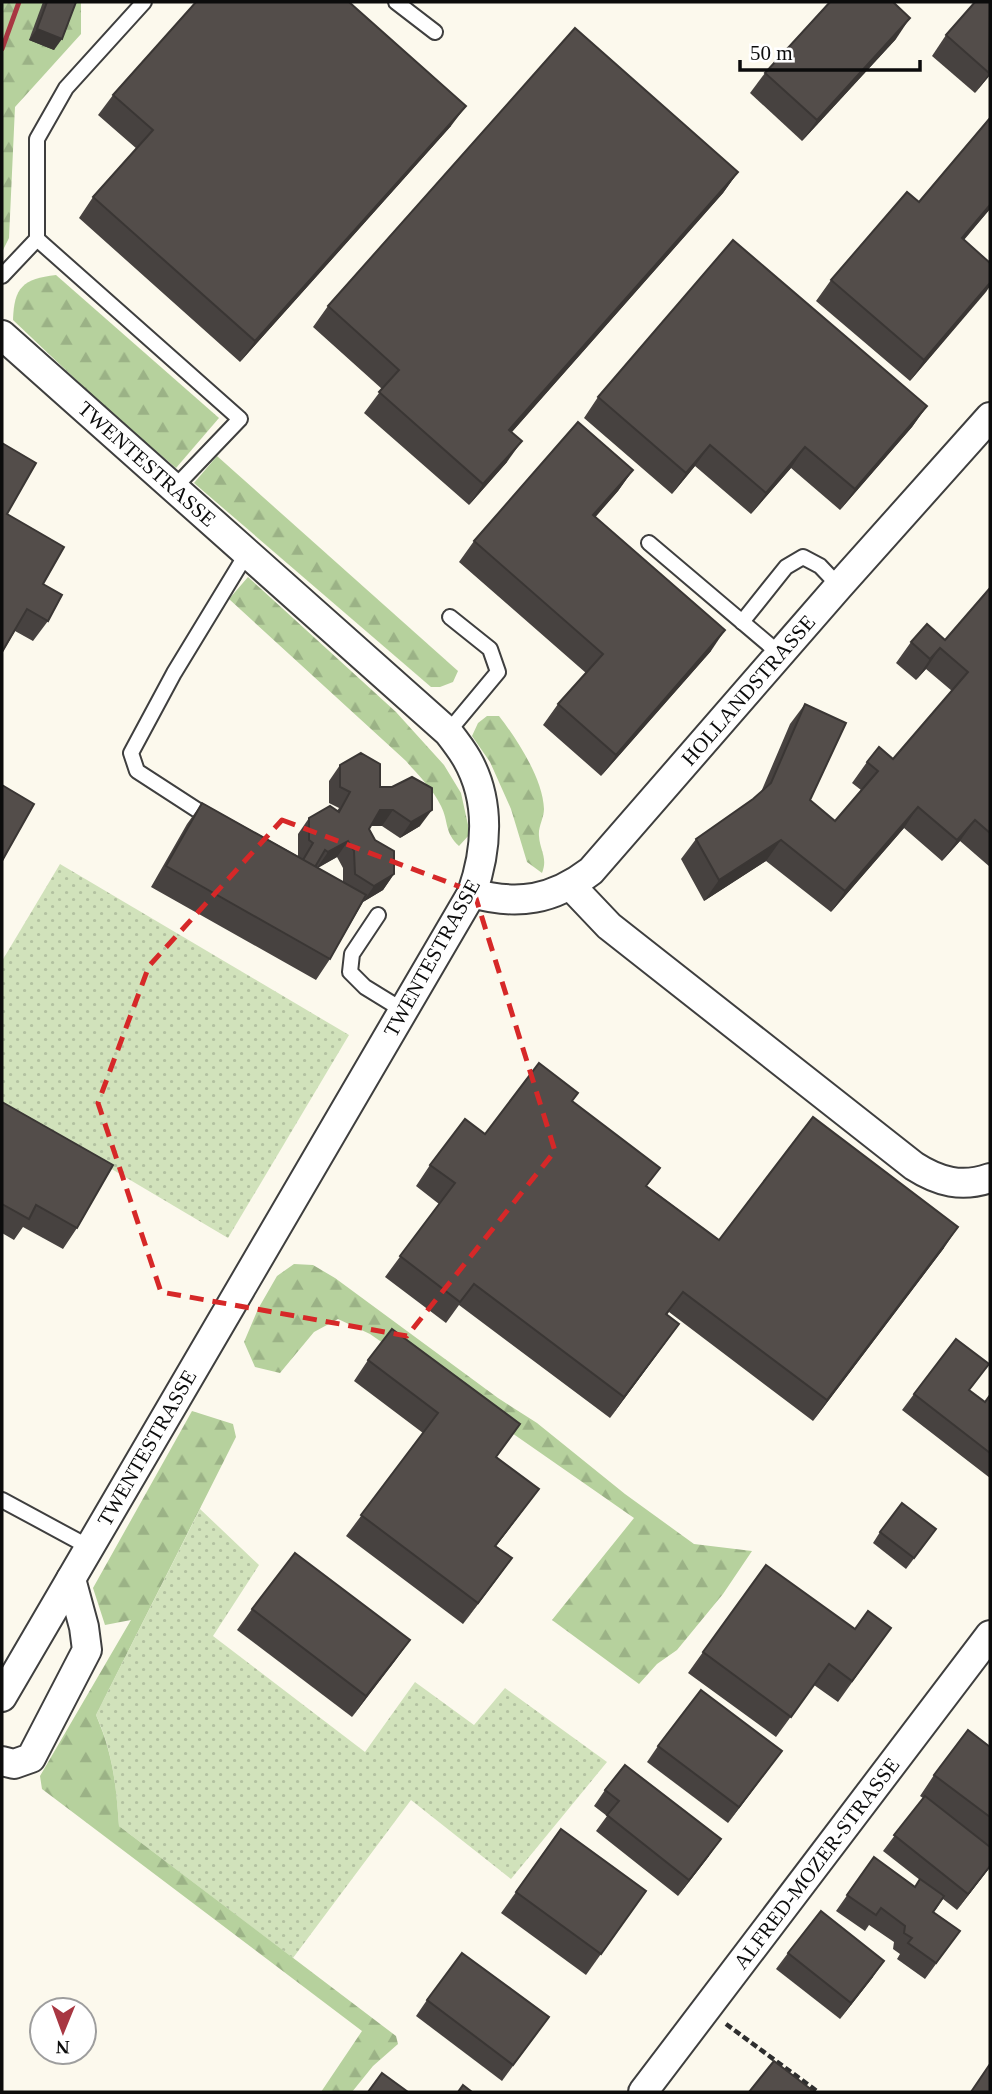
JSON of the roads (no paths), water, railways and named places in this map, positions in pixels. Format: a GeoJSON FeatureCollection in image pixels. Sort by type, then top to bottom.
{"type":"FeatureCollection","features":[{"type":"Feature","properties":{"kind":"street","name":"TWENTESTRASSE"},"geometry":{"type":"LineString","coordinates":[[2,335],[449,732],[468,760],[480,790],[485,828],[479,873],[472,894],[2,1697]]}},
{"type":"Feature","properties":{"kind":"street","name":"HOLLANDSTRASSE"},"geometry":{"type":"LineString","coordinates":[[472,894],[512,901],[532,899],[571,886],[591,871],[990,417]]}},
{"type":"Feature","properties":{"kind":"street"},"geometry":{"type":"LineString","coordinates":[[571,886],[608,926],[914,1166],[932,1177],[950,1183],[971,1183],[990,1178]]}},
{"type":"Feature","properties":{"kind":"street"},"geometry":{"type":"LineString","coordinates":[[2,1760],[14,1764],[32,1758],[87,1650],[84,1627],[71,1579]]}},
{"type":"Feature","properties":{"kind":"street","name":"ALFRED-MOZER-STRASSE"},"geometry":{"type":"LineString","coordinates":[[643,2092],[990,1635]]}},
{"type":"Feature","properties":{"kind":"lane"},"geometry":{"type":"LineString","coordinates":[[2,276],[37,239],[37,139],[65,88],[144,2]]}},
{"type":"Feature","properties":{"kind":"lane"},"geometry":{"type":"LineString","coordinates":[[396,2],[435,32]]}},
{"type":"Feature","properties":{"kind":"lane"},"geometry":{"type":"LineString","coordinates":[[37,239],[240,419],[174,488]]}},
{"type":"Feature","properties":{"kind":"lane"},"geometry":{"type":"LineString","coordinates":[[649,543],[780,654]]}},
{"type":"Feature","properties":{"kind":"lane"},"geometry":{"type":"LineString","coordinates":[[222,826],[137,771],[131,753],[174,673],[247,553]]}},
{"type":"Feature","properties":{"kind":"lane"},"geometry":{"type":"LineString","coordinates":[[742,622],[786,567],[803,557],[820,566],[839,586]]}},
{"type":"Feature","properties":{"kind":"lane"},"geometry":{"type":"LineString","coordinates":[[449,732],[498,672],[490,649],[450,617]]}},
{"type":"Feature","properties":{"kind":"lane"},"geometry":{"type":"LineString","coordinates":[[377,915],[352,954],[350,972],[365,987],[404,1011]]}},
{"type":"Feature","properties":{"kind":"lane"},"geometry":{"type":"LineString","coordinates":[[2,1500],[89,1547]]}},
{"type":"Feature","properties":{"kind":"railway"},"geometry":{"type":"LineString","coordinates":[[2,49],[19,2]]}}]}
